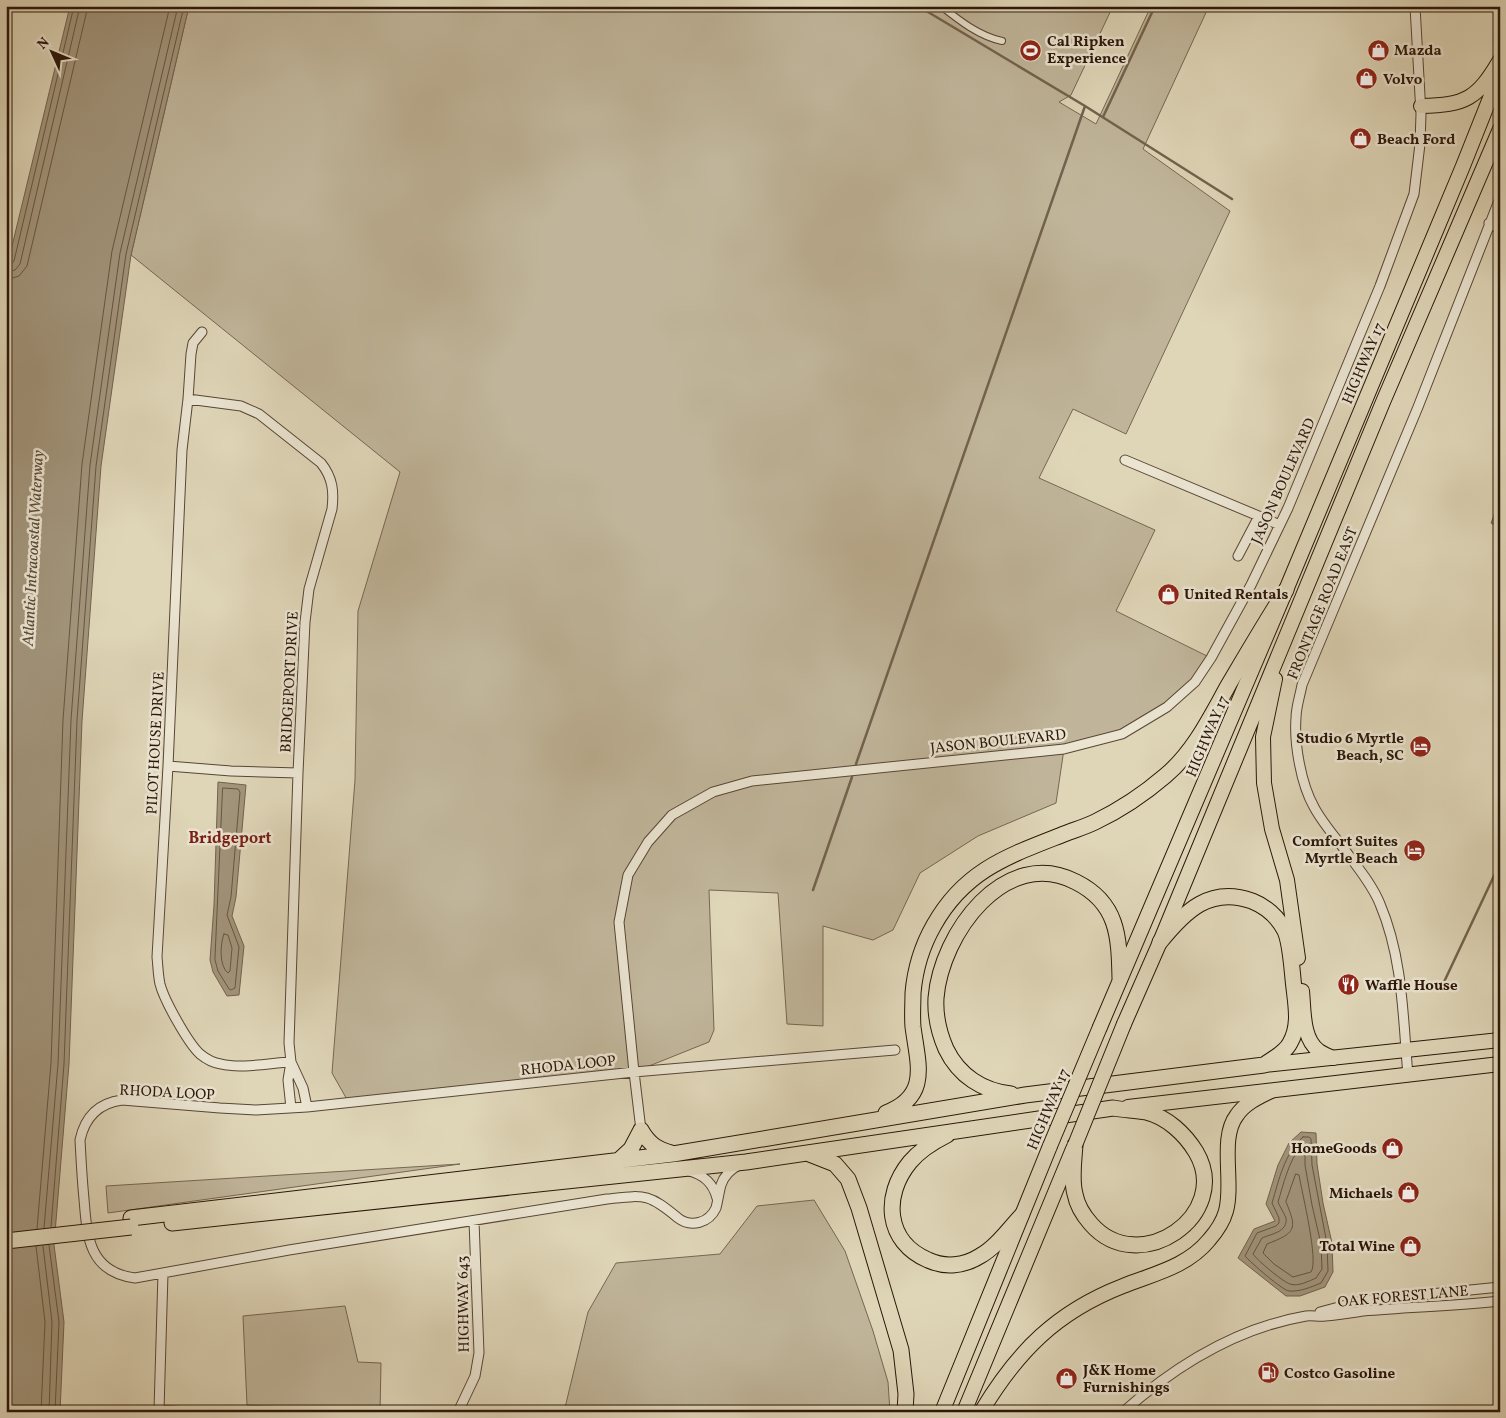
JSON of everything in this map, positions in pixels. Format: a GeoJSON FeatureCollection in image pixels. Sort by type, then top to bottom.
{"type":"FeatureCollection","features":[{"type":"Feature","properties":{"kind":"highway"},"geometry":{"type":"LineString","coordinates":[[868,1120],[898,1109],[912,1096],[918,1077],[917,1046],[913,1026],[915,976],[926,942],[935,924],[949,904],[964,885],[1004,858],[1095,822],[1138,797],[1167,775],[1208,723],[1258,634],[1286,590]]}},
{"type":"Feature","properties":{"kind":"highway"},"geometry":{"type":"LineString","coordinates":[[1025,1095],[1000,1093],[981,1086],[961,1072],[950,1058],[942,1040],[937,1020],[936,997],[941,973],[952,944],[967,919],[978,906],[1005,884],[1035,873],[1065,876],[1084,885],[1100,898],[1112,916],[1120,946],[1120,978]]}},
{"type":"Feature","properties":{"kind":"highway"},"geometry":{"type":"LineString","coordinates":[[6,1241],[131,1222],[673,1154],[868,1120],[952,1109],[1025,1095],[1264,1065],[1286,1048],[1293,1036],[1297,1022],[1286,933],[1279,920],[1270,910],[1242,898],[1218,896],[1204,901],[1190,910],[1177,921],[1160,942]]}},
{"type":"Feature","properties":{"kind":"highway"},"geometry":{"type":"LineString","coordinates":[[6,1231],[131,1222],[746,1162],[1112,1108],[1148,1112],[1174,1126],[1191,1144],[1200,1160],[1204,1189],[1199,1205],[1191,1219],[1169,1236],[1155,1243],[1141,1246],[1128,1245],[1106,1237],[1096,1230],[1087,1219],[1074,1193],[1075,1145]]}},
{"type":"Feature","properties":{"kind":"highway"},"geometry":{"type":"LineString","coordinates":[[641,1130],[647,1141],[657,1149],[673,1154]]}},
{"type":"Feature","properties":{"kind":"highway"},"geometry":{"type":"LineString","coordinates":[[618,1161],[632,1149],[641,1130]]}},
{"type":"Feature","properties":{"kind":"highway"},"geometry":{"type":"LineString","coordinates":[[957,1130],[935,1141],[922,1151],[911,1161],[900,1177],[894,1193],[892,1210],[895,1227],[903,1243],[916,1255],[934,1263],[950,1266],[979,1257],[991,1248],[1020,1216]]}},
{"type":"Feature","properties":{"kind":"highway"},"geometry":{"type":"LineString","coordinates":[[806,1152],[835,1164],[848,1179],[859,1208],[901,1350],[906,1394],[905,1412]]}},
{"type":"Feature","properties":{"kind":"main road"},"geometry":{"type":"LineString","coordinates":[[1421,106],[1444,106],[1461,101],[1477,93],[1489,79],[1500,60]]}},
{"type":"Feature","properties":{"kind":"main road","name":"HIGHWAY 17"},"geometry":{"type":"LineString","coordinates":[[942,1412],[1020,1216],[1286,590],[1500,73]]}},
{"type":"Feature","properties":{"kind":"main road"},"geometry":{"type":"LineString","coordinates":[[964,1412],[1281,646],[1500,129]]}},
{"type":"Feature","properties":{"kind":"main road"},"geometry":{"type":"LineString","coordinates":[[1281,646],[1262,737],[1264,783],[1272,829],[1287,880],[1306,1030],[1311,1042],[1318,1050],[1333,1058]]}},
{"type":"Feature","properties":{"kind":"main road"},"geometry":{"type":"LineString","coordinates":[[1264,1065],[1500,1040]]}},
{"type":"Feature","properties":{"kind":"main road"},"geometry":{"type":"LineString","coordinates":[[1469,1068],[1500,1059]]}},
{"type":"Feature","properties":{"kind":"main road"},"geometry":{"type":"LineString","coordinates":[[1112,1108],[1408,1076],[1500,1064]]}},
{"type":"Feature","properties":{"kind":"main road"},"geometry":{"type":"LineString","coordinates":[[981,1412],[1003,1376],[1041,1335],[1079,1307],[1122,1286],[1182,1262],[1195,1255],[1208,1242],[1219,1227],[1226,1212],[1230,1186],[1229,1135],[1231,1123],[1249,1103],[1271,1091]]}},
{"type":"Feature","properties":{"kind":"street"},"geometry":{"type":"LineString","coordinates":[[941,6],[961,22],[988,38],[1002,42]]}},
{"type":"Feature","properties":{"kind":"street","name":"JASON BOULEVARD"},"geometry":{"type":"LineString","coordinates":[[641,1130],[620,922],[628,875],[648,842],[672,815],[713,792],[752,781],[1064,749],[1122,734],[1167,707],[1195,682],[1211,658],[1251,585],[1280,525],[1338,391],[1414,194],[1420,144],[1421,106],[1415,6]]}},
{"type":"Feature","properties":{"kind":"street","name":"FRONTAGE ROAD EAST"},"geometry":{"type":"LineString","coordinates":[[1408,1076],[1402,998],[1390,931],[1380,903],[1368,882],[1314,808],[1307,794],[1298,757],[1295,719],[1302,685],[1418,407],[1500,198]]}},
{"type":"Feature","properties":{"kind":"street"},"geometry":{"type":"LineString","coordinates":[[1490,223],[1500,229]]}},
{"type":"Feature","properties":{"kind":"street","name":"PILOT HOUSE DRIVE"},"geometry":{"type":"LineString","coordinates":[[202,332],[193,343],[191,354],[182,450],[158,957],[159,983],[165,999],[190,1040],[200,1053],[209,1060],[233,1066],[291,1062]]}},
{"type":"Feature","properties":{"kind":"street","name":"BRIDGEPORT DRIVE"},"geometry":{"type":"LineString","coordinates":[[188,399],[241,406],[260,414],[321,464],[328,472],[332,483],[334,498],[332,510],[308,597],[305,622],[289,1043],[291,1062],[288,1080],[291,1108]]}},
{"type":"Feature","properties":{"kind":"street"},"geometry":{"type":"LineString","coordinates":[[1125,460],[1280,525]]}},
{"type":"Feature","properties":{"kind":"street"},"geometry":{"type":"LineString","coordinates":[[1238,556],[1258,516]]}},
{"type":"Feature","properties":{"kind":"street"},"geometry":{"type":"LineString","coordinates":[[168,766],[231,771],[298,773]]}},
{"type":"Feature","properties":{"kind":"street","name":"RHODA LOOP"},"geometry":{"type":"LineString","coordinates":[[718,1201],[715,1210],[709,1217],[701,1222],[692,1224],[682,1221],[656,1200],[644,1196],[607,1199],[289,1250],[135,1278],[120,1276],[98,1260],[91,1247],[86,1228],[80,1140],[82,1129],[93,1112],[110,1102],[122,1100],[256,1110],[307,1107],[634,1072],[895,1050]]}},
{"type":"Feature","properties":{"kind":"street","name":"BRIDGEPORT DRIVE"},"geometry":{"type":"LineString","coordinates":[[291,1062],[303,1088],[307,1107]]}},
{"type":"Feature","properties":{"kind":"street"},"geometry":{"type":"LineString","coordinates":[[718,1201],[722,1185],[730,1171],[746,1162]]}},
{"type":"Feature","properties":{"kind":"street"},"geometry":{"type":"LineString","coordinates":[[682,1169],[703,1177],[711,1183],[718,1201]]}},
{"type":"Feature","properties":{"kind":"street","name":"HIGHWAY 643"},"geometry":{"type":"LineString","coordinates":[[458,1412],[475,1376],[479,1353],[474,1221]]}},
{"type":"Feature","properties":{"kind":"street"},"geometry":{"type":"LineString","coordinates":[[163,1273],[159,1410],[188,1412]]}},
{"type":"Feature","properties":{"kind":"street","name":"OAK FOREST LANE"},"geometry":{"type":"LineString","coordinates":[[1123,1412],[1149,1389],[1179,1368],[1245,1332],[1361,1300],[1500,1287]]}},
{"type":"Feature","properties":{"kind":"street","name":"OAK FOREST LANE"},"geometry":{"type":"LineString","coordinates":[[1308,1316],[1500,1300]]}},
{"type":"Feature","properties":{"kind":"shaded area"},"geometry":{"type":"Polygon","coordinates":[[[189,6],[1113,6],[1071,95],[1059,102],[1096,124],[1151,6],[1209,6],[1143,149],[1230,211],[1126,434],[1073,409],[1039,478],[1155,530],[1116,611],[1211,658],[1195,682],[1122,734],[1064,749],[1056,803],[978,836],[920,873],[893,930],[873,940],[823,926],[823,1026],[787,1024],[778,893],[709,890],[714,1030],[709,1042],[634,1072],[349,1103],[332,1073],[355,780],[358,611],[400,472],[131,255],[189,6]]]}},
{"type":"Feature","properties":{"kind":"shaded area"},"geometry":{"type":"Polygon","coordinates":[[[460,1164],[108,1213],[106,1186],[460,1164]]]}},
{"type":"Feature","properties":{"kind":"shaded area"},"geometry":{"type":"Polygon","coordinates":[[[814,1200],[845,1251],[873,1331],[888,1382],[890,1412],[564,1412],[588,1312],[616,1263],[720,1254],[757,1206],[814,1200]]]}},
{"type":"Feature","properties":{"kind":"shaded area"},"geometry":{"type":"Polygon","coordinates":[[[345,1306],[358,1362],[381,1363],[380,1412],[247,1405],[243,1316],[345,1306]]]}},
{"type":"Feature","properties":{"kind":"water","name":"Atlantic Intracoastal Waterway"},"geometry":{"type":"Polygon","coordinates":[[[70,6],[189,6],[131,255],[101,466],[82,721],[69,1064],[54,1245],[64,1322],[60,1412],[6,1412],[6,271],[70,6]]]}},
{"type":"Feature","properties":{"kind":"water"},"geometry":{"type":"Polygon","coordinates":[[[1500,500],[1500,528],[1491,523],[1500,500]]]}},
{"type":"Feature","properties":{"kind":"water"},"geometry":{"type":"Polygon","coordinates":[[[218,782],[246,785],[236,897],[232,916],[244,946],[239,995],[227,996],[213,972],[210,960],[214,905],[218,782]]]}},
{"type":"Feature","properties":{"kind":"water"},"geometry":{"type":"Polygon","coordinates":[[[1301,1132],[1316,1133],[1317,1164],[1332,1243],[1333,1272],[1325,1287],[1300,1296],[1286,1296],[1238,1258],[1254,1229],[1275,1221],[1266,1204],[1278,1165],[1289,1143],[1301,1132]]]}},
{"type":"Feature","properties":{"kind":"waterway"},"geometry":{"type":"LineString","coordinates":[[918,6],[1085,106],[1232,199]]}},
{"type":"Feature","properties":{"kind":"waterway"},"geometry":{"type":"LineString","coordinates":[[1103,117],[1155,6]]}},
{"type":"Feature","properties":{"kind":"waterway"},"geometry":{"type":"LineString","coordinates":[[856,764],[1085,106]]}},
{"type":"Feature","properties":{"kind":"waterway"},"geometry":{"type":"LineString","coordinates":[[813,890],[852,777]]}},
{"type":"Feature","properties":{"kind":"waterway"},"geometry":{"type":"LineString","coordinates":[[1444,982],[1500,863]]}},
{"type":"Feature","properties":{"kind":"place","name":"Cal Ripken Experience"},"geometry":{"type":"Point","coordinates":[1031,50]}},
{"type":"Feature","properties":{"kind":"place","name":"Mazda"},"geometry":{"type":"Point","coordinates":[1378,50]}},
{"type":"Feature","properties":{"kind":"place","name":"Volvo"},"geometry":{"type":"Point","coordinates":[1367,79]}},
{"type":"Feature","properties":{"kind":"place","name":"Beach Ford"},"geometry":{"type":"Point","coordinates":[1361,139]}},
{"type":"Feature","properties":{"kind":"place","name":"United Rentals"},"geometry":{"type":"Point","coordinates":[1168,594]}},
{"type":"Feature","properties":{"kind":"place","name":"Studio 6 Myrtle Beach, SC"},"geometry":{"type":"Point","coordinates":[1420,747]}},
{"type":"Feature","properties":{"kind":"place","name":"Comfort Suites Myrtle Beach"},"geometry":{"type":"Point","coordinates":[1414,850]}},
{"type":"Feature","properties":{"kind":"place","name":"Waffle House"},"geometry":{"type":"Point","coordinates":[1349,985]}},
{"type":"Feature","properties":{"kind":"place","name":"HomeGoods"},"geometry":{"type":"Point","coordinates":[1393,1148]}},
{"type":"Feature","properties":{"kind":"place","name":"Michaels"},"geometry":{"type":"Point","coordinates":[1409,1193]}},
{"type":"Feature","properties":{"kind":"place","name":"Total Wine"},"geometry":{"type":"Point","coordinates":[1411,1246]}},
{"type":"Feature","properties":{"kind":"place","name":"Costco Gasoline"},"geometry":{"type":"Point","coordinates":[1268,1373]}},
{"type":"Feature","properties":{"kind":"place","name":"J&K Home Furnishings"},"geometry":{"type":"Point","coordinates":[1067,1379]}},
{"type":"Feature","properties":{"kind":"district","name":"Bridgeport"},"geometry":{"type":"Point","coordinates":[230,837]}}]}
